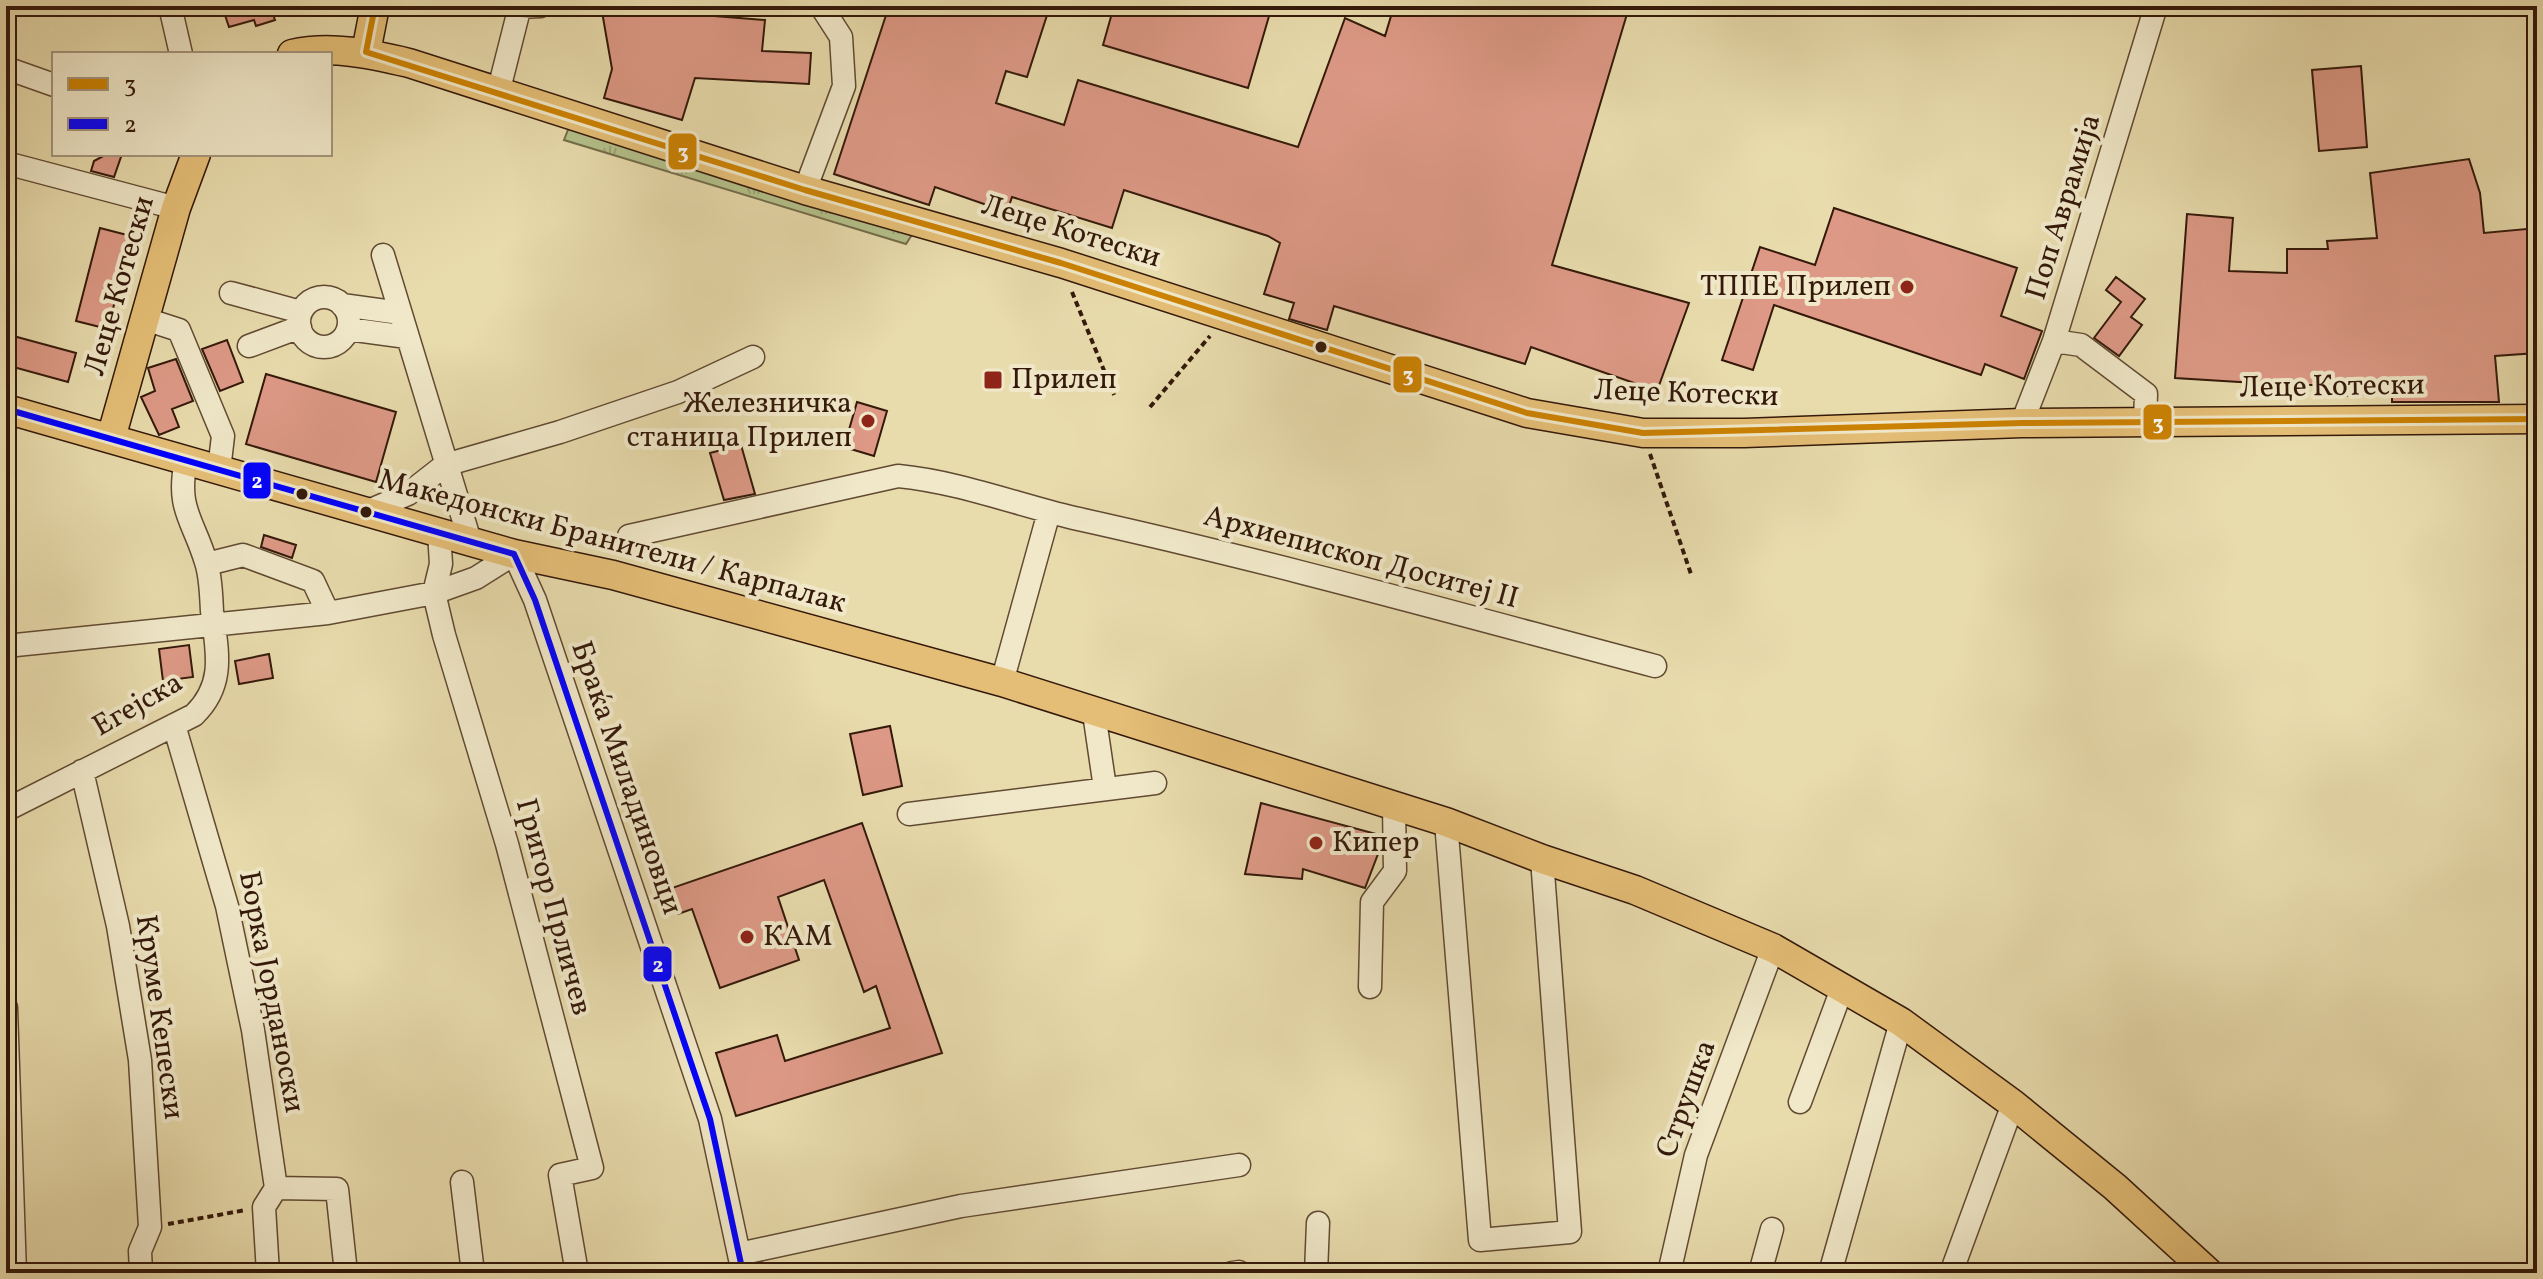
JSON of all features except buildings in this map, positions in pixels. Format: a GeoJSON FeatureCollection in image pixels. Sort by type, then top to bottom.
{"type":"FeatureCollection","features":[{"type":"Feature","properties":{"kind":"main road"},"geometry":{"type":"LineString","coordinates":[[366,52],[375,6]]}},
{"type":"Feature","properties":{"kind":"main road","name":"Леце Котески"},"geometry":{"type":"LineString","coordinates":[[301,52],[366,52],[805,190],[1061,263],[1527,413],[1643,433],[1744,433],[2022,423],[2537,419]]}},
{"type":"Feature","properties":{"kind":"main road","name":"Леце Котески"},"geometry":{"type":"LineString","coordinates":[[111,438],[176,208],[195,156]]}},
{"type":"Feature","properties":{"kind":"main road","name":"Македонски Бранители / Карпалак"},"geometry":{"type":"LineString","coordinates":[[6,409],[514,554],[613,575],[1002,682],[1446,822],[1635,890],[1773,948],[1901,1022],[2013,1104],[2126,1196],[2209,1273]]}},
{"type":"Feature","properties":{"kind":"street"},"geometry":{"type":"LineString","coordinates":[[170,6],[181,52]]}},
{"type":"Feature","properties":{"kind":"street"},"geometry":{"type":"LineString","coordinates":[[498,93],[520,6],[540,6]]}},
{"type":"Feature","properties":{"kind":"street"},"geometry":{"type":"LineString","coordinates":[[805,190],[844,86],[841,37],[821,6]]}},
{"type":"Feature","properties":{"kind":"street","name":"Поп Аврамија"},"geometry":{"type":"LineString","coordinates":[[2022,423],[2054,341],[2156,6]]}},
{"type":"Feature","properties":{"kind":"street"},"geometry":{"type":"LineString","coordinates":[[6,68],[52,84]]}},
{"type":"Feature","properties":{"kind":"street"},"geometry":{"type":"LineString","coordinates":[[6,163],[176,208]]}},
{"type":"Feature","properties":{"kind":"street"},"geometry":{"type":"LineString","coordinates":[[383,255],[470,541]]}},
{"type":"Feature","properties":{"kind":"street"},"geometry":{"type":"LineString","coordinates":[[231,293],[300,319]]}},
{"type":"Feature","properties":{"kind":"street"},"geometry":{"type":"LineString","coordinates":[[249,346],[300,319],[320,298],[342,305],[400,313]]}},
{"type":"Feature","properties":{"kind":"street"},"geometry":{"type":"LineString","coordinates":[[300,319],[307,341],[322,346],[338,343],[348,329],[349,321],[342,305]]}},
{"type":"Feature","properties":{"kind":"street"},"geometry":{"type":"LineString","coordinates":[[145,319],[179,330],[223,436],[219,470]]}},
{"type":"Feature","properties":{"kind":"street"},"geometry":{"type":"LineString","coordinates":[[348,329],[407,337]]}},
{"type":"Feature","properties":{"kind":"street"},"geometry":{"type":"LineString","coordinates":[[2054,341],[2081,345],[2146,394],[2145,423]]}},
{"type":"Feature","properties":{"kind":"street"},"geometry":{"type":"LineString","coordinates":[[366,512],[408,494],[445,465],[560,432],[678,392],[753,357]]}},
{"type":"Feature","properties":{"kind":"street","name":"Егејска"},"geometry":{"type":"LineString","coordinates":[[6,810],[194,715],[206,703],[216,682],[219,654],[207,564],[180,490],[186,461]]}},
{"type":"Feature","properties":{"kind":"street","name":"Архиепископ Доситеј II"},"geometry":{"type":"LineString","coordinates":[[629,536],[898,476],[943,481],[1049,512],[1228,552],[1655,666]]}},
{"type":"Feature","properties":{"kind":"street"},"geometry":{"type":"LineString","coordinates":[[1002,682],[1049,512]]}},
{"type":"Feature","properties":{"kind":"street","name":"Григор Прличев"},"geometry":{"type":"LineString","coordinates":[[439,532],[441,564],[434,593],[444,635],[507,844],[592,1168],[560,1175],[577,1273]]}},
{"type":"Feature","properties":{"kind":"street"},"geometry":{"type":"LineString","coordinates":[[6,646],[214,624],[293,620],[434,593],[476,578],[514,554]]}},
{"type":"Feature","properties":{"kind":"street","name":"Браќа Миладиновци"},"geometry":{"type":"LineString","coordinates":[[514,554],[535,600],[710,1119],[741,1263],[961,1206],[1239,1165]]}},
{"type":"Feature","properties":{"kind":"street"},"geometry":{"type":"LineString","coordinates":[[207,564],[243,555],[313,581],[328,613]]}},
{"type":"Feature","properties":{"kind":"street"},"geometry":{"type":"LineString","coordinates":[[1094,713],[1105,788]]}},
{"type":"Feature","properties":{"kind":"street","name":"Борка Јорданоски"},"geometry":{"type":"LineString","coordinates":[[174,725],[227,906],[253,1030],[270,1197],[268,1273]]}},
{"type":"Feature","properties":{"kind":"street","name":"Круме Кепески"},"geometry":{"type":"LineString","coordinates":[[82,771],[118,926],[140,1060],[150,1227],[140,1251],[141,1273]]}},
{"type":"Feature","properties":{"kind":"street"},"geometry":{"type":"LineString","coordinates":[[909,814],[1155,783]]}},
{"type":"Feature","properties":{"kind":"street"},"geometry":{"type":"LineString","coordinates":[[1370,987],[1372,902],[1395,871],[1394,805]]}},
{"type":"Feature","properties":{"kind":"street"},"geometry":{"type":"LineString","coordinates":[[1446,822],[1480,1240],[1570,1232],[1542,859]]}},
{"type":"Feature","properties":{"kind":"street","name":"Струшка"},"geometry":{"type":"LineString","coordinates":[[1669,1273],[1696,1155],[1773,948]]}},
{"type":"Feature","properties":{"kind":"street"},"geometry":{"type":"LineString","coordinates":[[1800,1102],[1843,986]]}},
{"type":"Feature","properties":{"kind":"street"},"geometry":{"type":"LineString","coordinates":[[6,1008],[10,1241],[15,1273]]}},
{"type":"Feature","properties":{"kind":"street"},"geometry":{"type":"LineString","coordinates":[[1830,1273],[1901,1022]]}},
{"type":"Feature","properties":{"kind":"street"},"geometry":{"type":"LineString","coordinates":[[1951,1273],[2013,1104]]}},
{"type":"Feature","properties":{"kind":"street"},"geometry":{"type":"LineString","coordinates":[[462,1182],[473,1273]]}},
{"type":"Feature","properties":{"kind":"street"},"geometry":{"type":"LineString","coordinates":[[270,1197],[337,1189],[346,1273]]}},
{"type":"Feature","properties":{"kind":"street"},"geometry":{"type":"LineString","coordinates":[[1316,1273],[1318,1223]]}},
{"type":"Feature","properties":{"kind":"street"},"geometry":{"type":"LineString","coordinates":[[1760,1273],[1772,1229]]}},
{"type":"Feature","properties":{"kind":"street"},"geometry":{"type":"LineString","coordinates":[[1232,1273],[1239,1272]]}},
{"type":"Feature","properties":{"kind":"path"},"geometry":{"type":"LineString","coordinates":[[1061,263],[1114,395]]}},
{"type":"Feature","properties":{"kind":"path"},"geometry":{"type":"LineString","coordinates":[[1150,407],[1227,315]]}},
{"type":"Feature","properties":{"kind":"path"},"geometry":{"type":"LineString","coordinates":[[1643,433],[1692,577]]}},
{"type":"Feature","properties":{"kind":"path"},"geometry":{"type":"LineString","coordinates":[[150,1227],[270,1197]]}},
{"type":"Feature","properties":{"kind":"green space"},"geometry":{"type":"Polygon","coordinates":[[[573,117],[920,222],[906,244],[564,140],[573,117]]]}},
{"type":"Feature","properties":{"kind":"transit line","name":"3"},"geometry":{"type":"LineString","coordinates":[[375,6],[366,52],[805,190],[1061,263],[1527,413],[1643,433],[2022,423],[2537,419]]}},
{"type":"Feature","properties":{"kind":"transit line","name":"2"},"geometry":{"type":"LineString","coordinates":[[6,409],[514,554],[535,600],[710,1119],[743,1273]]}},
{"type":"Feature","properties":{"kind":"place","name":"ТППЕ Прилеп"},"geometry":{"type":"Point","coordinates":[1907,287]}},
{"type":"Feature","properties":{"kind":"place","name":"Прилеп"},"geometry":{"type":"Point","coordinates":[993,380]}},
{"type":"Feature","properties":{"kind":"place","name":"Железничка станица Прилеп"},"geometry":{"type":"Point","coordinates":[868,421]}},
{"type":"Feature","properties":{"kind":"place","name":"Кипер"},"geometry":{"type":"Point","coordinates":[1316,843]}},
{"type":"Feature","properties":{"kind":"place","name":"КАМ"},"geometry":{"type":"Point","coordinates":[747,937]}}]}
